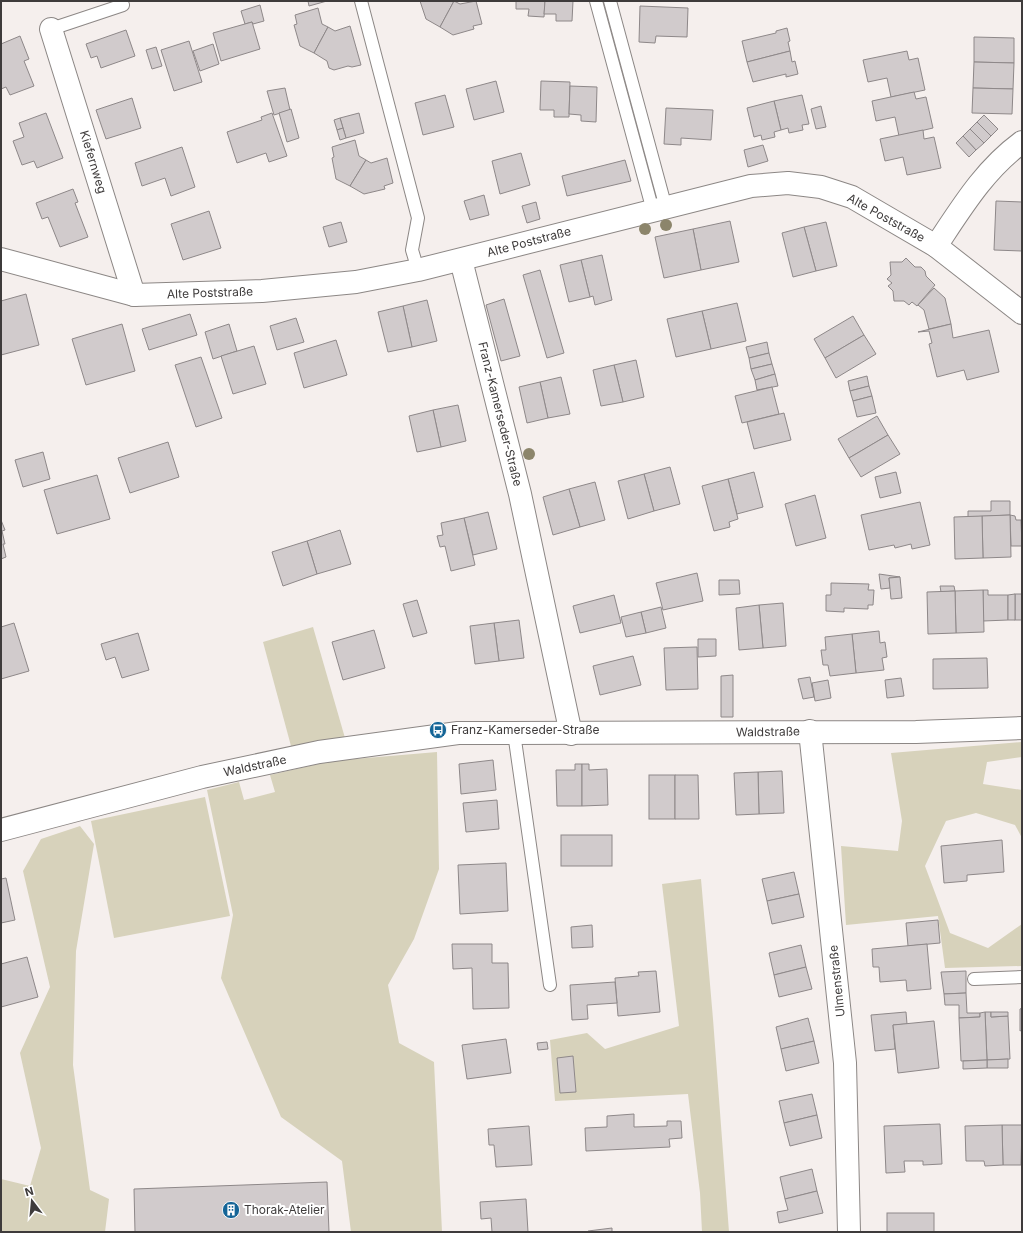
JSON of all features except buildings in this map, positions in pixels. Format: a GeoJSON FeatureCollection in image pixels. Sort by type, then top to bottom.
{"type":"FeatureCollection","features":[{"type":"Feature","properties":{"kind":"street","name":"Kiefernweg"},"geometry":{"type":"LineString","coordinates":[[51,29],[134,295]]}},
{"type":"Feature","properties":{"kind":"street"},"geometry":{"type":"LineString","coordinates":[[936,246],[975,187],[990,170],[1022,142]]}},
{"type":"Feature","properties":{"kind":"street","name":"Alte Poststraße"},"geometry":{"type":"LineString","coordinates":[[1,259],[134,295],[262,291],[356,282],[461,260],[751,186],[788,183],[822,187],[852,197],[936,246],[1022,313]]}},
{"type":"Feature","properties":{"kind":"street","name":"Franz-Kamerseder-Straße"},"geometry":{"type":"LineString","coordinates":[[461,260],[520,494],[571,734]]}},
{"type":"Feature","properties":{"kind":"street","name":"Waldstraße"},"geometry":{"type":"LineString","coordinates":[[1,830],[202,777],[319,752],[458,733],[571,734],[810,731],[916,732],[1022,728]]}},
{"type":"Feature","properties":{"kind":"street","name":"Ulmenstraße"},"geometry":{"type":"LineString","coordinates":[[810,731],[846,1063],[849,1232]]}},
{"type":"Feature","properties":{"kind":"lane"},"geometry":{"type":"LineString","coordinates":[[361,1],[418,218],[412,250],[418,270]]}},
{"type":"Feature","properties":{"kind":"lane"},"geometry":{"type":"LineString","coordinates":[[596,1],[659,209]]}},
{"type":"Feature","properties":{"kind":"lane"},"geometry":{"type":"LineString","coordinates":[[610,1],[659,209]]}},
{"type":"Feature","properties":{"kind":"lane"},"geometry":{"type":"LineString","coordinates":[[51,29],[123,4]]}},
{"type":"Feature","properties":{"kind":"lane"},"geometry":{"type":"LineString","coordinates":[[514,733],[550,985]]}},
{"type":"Feature","properties":{"kind":"lane"},"geometry":{"type":"LineString","coordinates":[[974,979],[1022,977]]}},
{"type":"Feature","properties":{"kind":"shaded area"},"geometry":{"type":"Polygon","coordinates":[[[313,627],[345,738],[291,746],[263,642],[313,627]]]}},
{"type":"Feature","properties":{"kind":"shaded area"},"geometry":{"type":"Polygon","coordinates":[[[1022,742],[1022,757],[987,762],[983,784],[1022,790],[1022,838],[1015,825],[976,813],[946,821],[925,866],[950,933],[988,948],[1022,924],[1022,966],[945,968],[938,916],[846,925],[841,846],[898,851],[902,821],[891,753],[1022,742]]]}},
{"type":"Feature","properties":{"kind":"shaded area"},"geometry":{"type":"Polygon","coordinates":[[[437,752],[439,869],[414,939],[388,985],[399,1043],[434,1062],[442,1232],[351,1232],[342,1161],[281,1117],[221,978],[233,915],[207,790],[239,782],[244,800],[275,792],[270,775],[331,761],[437,752]]]}},
{"type":"Feature","properties":{"kind":"shaded area"},"geometry":{"type":"Polygon","coordinates":[[[205,797],[230,916],[114,938],[91,821],[205,797]]]}},
{"type":"Feature","properties":{"kind":"shaded area"},"geometry":{"type":"Polygon","coordinates":[[[80,826],[94,844],[76,951],[73,1065],[90,1190],[109,1199],[105,1232],[1,1232],[1,1179],[30,1186],[41,1148],[20,1053],[50,987],[23,871],[41,839],[80,826]]]}},
{"type":"Feature","properties":{"kind":"shaded area"},"geometry":{"type":"Polygon","coordinates":[[[701,879],[729,1232],[702,1232],[700,1193],[688,1094],[555,1101],[550,1040],[587,1033],[605,1049],[679,1026],[662,884],[701,879]]]}},
{"type":"Feature","properties":{"kind":"place","name":"Franz-Kamerseder-Straße"},"geometry":{"type":"Point","coordinates":[438,730]}},
{"type":"Feature","properties":{"kind":"place","name":"Thorak-Atelier"},"geometry":{"type":"Point","coordinates":[231,1210]}}]}
